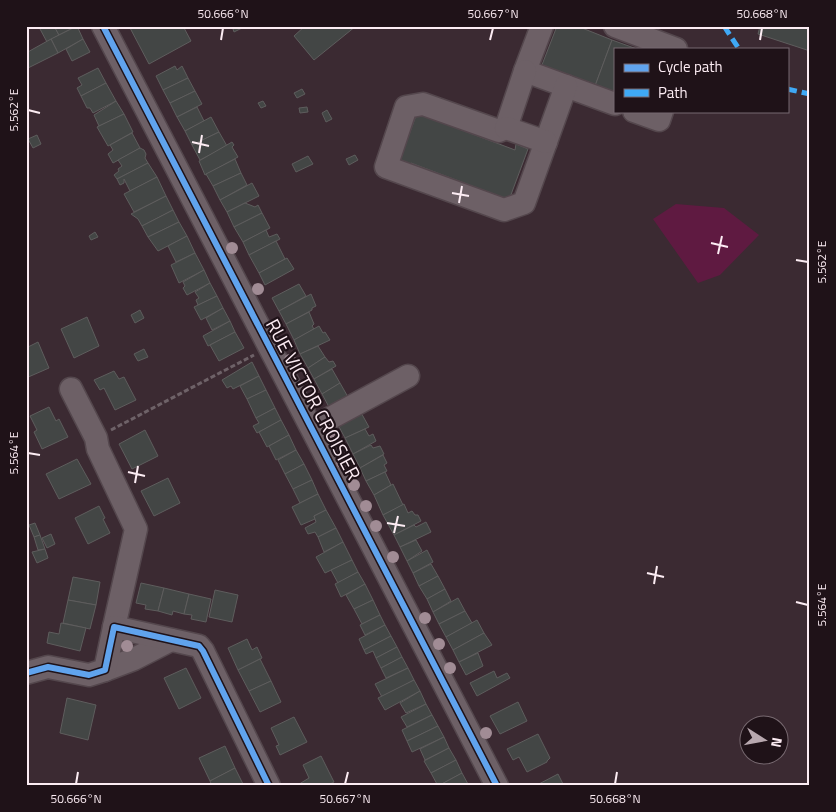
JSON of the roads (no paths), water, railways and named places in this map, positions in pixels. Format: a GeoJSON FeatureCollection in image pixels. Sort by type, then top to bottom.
{"type":"FeatureCollection","features":[{"type":"Feature","properties":{"kind":"street","name":"RUE VICTOR CROISIER"},"geometry":{"type":"LineString","coordinates":[[103,26],[497,786]]}},
{"type":"Feature","properties":{"kind":"street"},"geometry":{"type":"LineString","coordinates":[[506,128],[542,26]]}},
{"type":"Feature","properties":{"kind":"street"},"geometry":{"type":"LineString","coordinates":[[615,26],[673,48]]}},
{"type":"Feature","properties":{"kind":"street"},"geometry":{"type":"LineString","coordinates":[[525,71],[614,104]]}},
{"type":"Feature","properties":{"kind":"street"},"geometry":{"type":"LineString","coordinates":[[546,142],[506,128],[499,131],[423,104],[406,107],[386,167],[504,210],[524,203],[546,142],[566,86]]}},
{"type":"Feature","properties":{"kind":"street"},"geometry":{"type":"LineString","coordinates":[[637,112],[659,120],[662,112]]}},
{"type":"Feature","properties":{"kind":"street"},"geometry":{"type":"LineString","coordinates":[[312,428],[408,376]]}},
{"type":"Feature","properties":{"kind":"street"},"geometry":{"type":"LineString","coordinates":[[71,389],[96,438],[98,449],[136,528],[105,670]]}},
{"type":"Feature","properties":{"kind":"street"},"geometry":{"type":"LineString","coordinates":[[114,627],[199,646],[269,786]]}},
{"type":"Feature","properties":{"kind":"street"},"geometry":{"type":"LineString","coordinates":[[26,673],[48,667],[89,675],[134,659],[171,640]]}}]}
